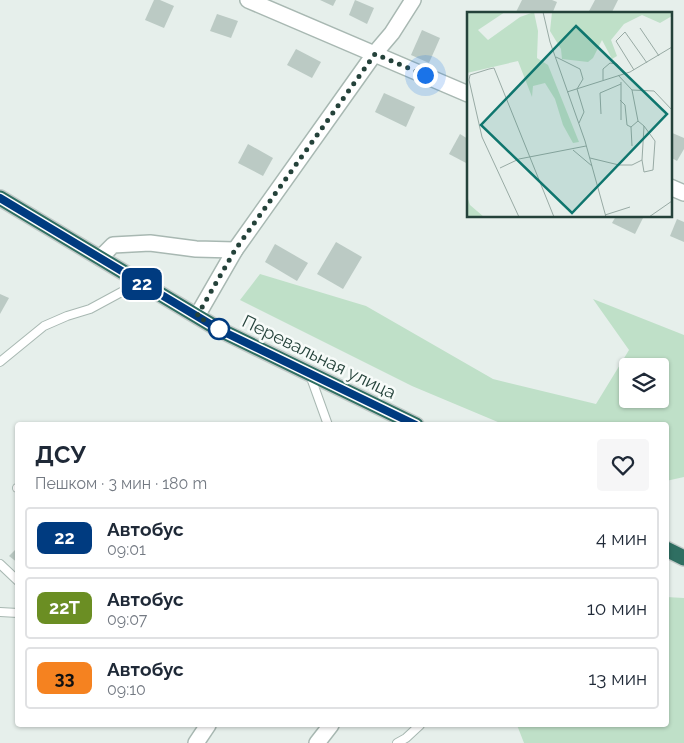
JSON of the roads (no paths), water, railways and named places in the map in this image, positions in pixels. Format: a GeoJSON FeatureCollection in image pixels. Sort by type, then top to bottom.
{"type":"FeatureCollection","features":[{"type":"Feature","properties":{"kind":"highway","name":"Перевальная улица"},"geometry":{"type":"LineString","coordinates":[[0,198],[220,330],[410,422]]}},
{"type":"Feature","properties":{"kind":"highway"},"geometry":{"type":"LineString","coordinates":[[669,550],[684,558]]}},
{"type":"Feature","properties":{"kind":"street"},"geometry":{"type":"LineString","coordinates":[[248,0],[467,94]]}},
{"type":"Feature","properties":{"kind":"street"},"geometry":{"type":"LineString","coordinates":[[197,316],[235,250],[392,33],[413,0]]}},
{"type":"Feature","properties":{"kind":"street"},"geometry":{"type":"LineString","coordinates":[[672,188],[684,193]]}},
{"type":"Feature","properties":{"kind":"street"},"geometry":{"type":"LineString","coordinates":[[100,258],[112,245],[150,244],[196,249],[235,250]]}},
{"type":"Feature","properties":{"kind":"street"},"geometry":{"type":"LineString","coordinates":[[196,743],[207,727]]}},
{"type":"Feature","properties":{"kind":"street"},"geometry":{"type":"LineString","coordinates":[[321,741],[330,727]]}},
{"type":"Feature","properties":{"kind":"lane"},"geometry":{"type":"LineString","coordinates":[[0,362],[44,326],[90,309],[140,282]]}},
{"type":"Feature","properties":{"kind":"lane"},"geometry":{"type":"LineString","coordinates":[[309,372],[327,422]]}},
{"type":"Feature","properties":{"kind":"lane"},"geometry":{"type":"LineString","coordinates":[[0,564],[15,578]]}},
{"type":"Feature","properties":{"kind":"lane"},"geometry":{"type":"LineString","coordinates":[[0,612],[15,613]]}},
{"type":"Feature","properties":{"kind":"lane"},"geometry":{"type":"LineString","coordinates":[[397,743],[406,738],[418,727]]}}]}
